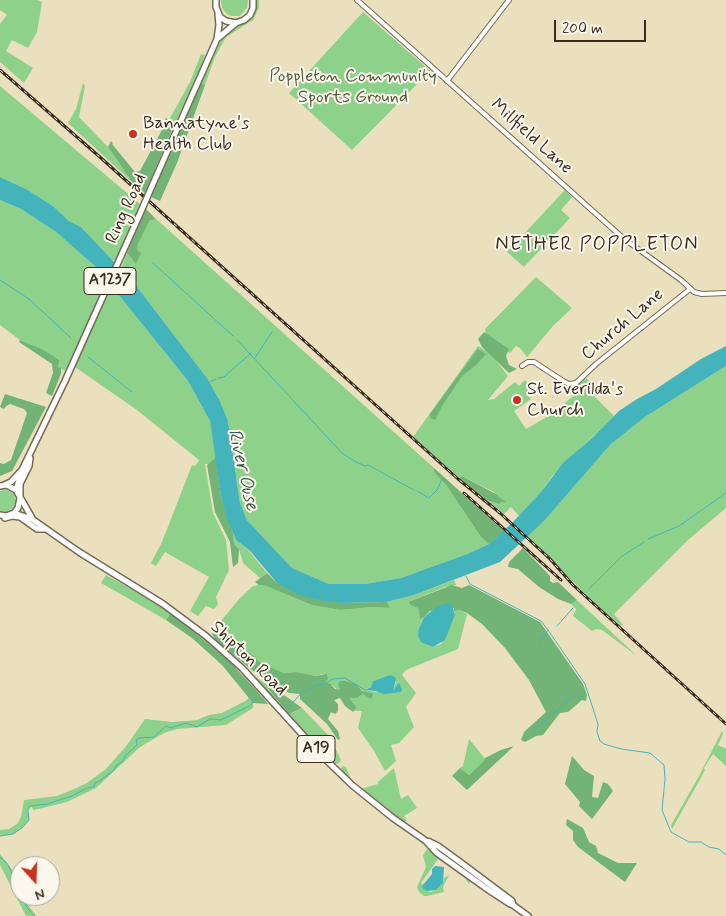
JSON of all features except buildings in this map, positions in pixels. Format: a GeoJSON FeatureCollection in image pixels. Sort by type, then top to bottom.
{"type":"FeatureCollection","features":[{"type":"Feature","properties":{"kind":"highway","name":"A1237"},"geometry":{"type":"LineString","coordinates":[[216,0],[218,14]]}},
{"type":"Feature","properties":{"kind":"highway","name":"A1237"},"geometry":{"type":"LineString","coordinates":[[236,23],[250,15],[254,0]]}},
{"type":"Feature","properties":{"kind":"highway"},"geometry":{"type":"LineString","coordinates":[[218,14],[226,21],[236,23]]}},
{"type":"Feature","properties":{"kind":"highway","name":"Ring Road"},"geometry":{"type":"LineString","coordinates":[[2,486],[11,482],[22,470],[30,456],[91,325],[217,39],[218,14]]}},
{"type":"Feature","properties":{"kind":"highway","name":"Ring Road"},"geometry":{"type":"LineString","coordinates":[[217,39],[236,23]]}},
{"type":"Feature","properties":{"kind":"highway"},"geometry":{"type":"LineString","coordinates":[[0,523],[20,504],[20,488],[29,466],[30,456]]}},
{"type":"Feature","properties":{"kind":"highway","name":"Ring Road"},"geometry":{"type":"LineString","coordinates":[[16,490],[22,470]]}},
{"type":"Feature","properties":{"kind":"highway"},"geometry":{"type":"LineString","coordinates":[[2,486],[10,486],[16,490]]}},
{"type":"Feature","properties":{"kind":"highway","name":"Shipton Road"},"geometry":{"type":"LineString","coordinates":[[16,490],[32,519],[79,552],[163,604],[206,636],[242,668],[344,778],[393,818],[426,841],[438,846],[512,901],[513,905]]}},
{"type":"Feature","properties":{"kind":"highway"},"geometry":{"type":"LineString","coordinates":[[7,516],[20,518],[37,528],[46,530]]}},
{"type":"Feature","properties":{"kind":"highway","name":"Shipton Road"},"geometry":{"type":"LineString","coordinates":[[7,516],[32,519]]}},
{"type":"Feature","properties":{"kind":"highway","name":"Shipton Road"},"geometry":{"type":"LineString","coordinates":[[426,841],[437,853],[479,884],[513,905]]}},
{"type":"Feature","properties":{"kind":"highway","name":"A19"},"geometry":{"type":"LineString","coordinates":[[513,905],[528,916]]}},
{"type":"Feature","properties":{"kind":"street","name":"Millfield Lane"},"geometry":{"type":"LineString","coordinates":[[357,0],[623,238],[681,280],[690,289]]}},
{"type":"Feature","properties":{"kind":"street"},"geometry":{"type":"LineString","coordinates":[[447,81],[509,0]]}},
{"type":"Feature","properties":{"kind":"street"},"geometry":{"type":"LineString","coordinates":[[690,289],[698,293],[726,293]]}},
{"type":"Feature","properties":{"kind":"street","name":"Church Lane"},"geometry":{"type":"LineString","coordinates":[[522,366],[528,362],[534,362],[563,381],[570,384],[576,383],[596,364],[690,289]]}},
{"type":"Feature","properties":{"kind":"green space"},"geometry":{"type":"Polygon","coordinates":[[[0,0],[37,0],[42,2],[37,32],[28,48],[12,40],[6,51],[33,68],[24,83],[0,62],[0,24],[7,15],[0,10],[0,0]]]}},
{"type":"Feature","properties":{"kind":"green space"},"geometry":{"type":"Polygon","coordinates":[[[221,0],[248,0],[247,8],[240,16],[231,16],[222,8],[221,0]]]}},
{"type":"Feature","properties":{"kind":"green space"},"geometry":{"type":"Polygon","coordinates":[[[256,0],[259,0],[259,8],[253,20],[226,37],[215,57],[205,85],[201,83],[222,38],[228,31],[254,13],[256,0]]]}},
{"type":"Feature","properties":{"kind":"green space","name":"Poppleton Community Sports Ground"},"geometry":{"type":"Polygon","coordinates":[[[363,12],[430,71],[352,150],[289,93],[363,12]]]}},
{"type":"Feature","properties":{"kind":"green space"},"geometry":{"type":"Polygon","coordinates":[[[201,54],[205,55],[197,77],[172,130],[169,120],[190,82],[201,54]]]}},
{"type":"Feature","properties":{"kind":"green space"},"geometry":{"type":"Polygon","coordinates":[[[83,83],[85,86],[79,117],[108,147],[132,182],[68,123],[76,109],[83,83]]]}},
{"type":"Feature","properties":{"kind":"green space"},"geometry":{"type":"Polygon","coordinates":[[[201,83],[205,85],[177,163],[160,201],[151,197],[201,83]]]}},
{"type":"Feature","properties":{"kind":"green space"},"geometry":{"type":"Polygon","coordinates":[[[0,86],[140,204],[116,260],[112,260],[81,227],[69,221],[53,206],[26,189],[0,177],[0,86]]]}},
{"type":"Feature","properties":{"kind":"green space"},"geometry":{"type":"Polygon","coordinates":[[[166,118],[169,120],[172,130],[145,193],[132,182],[108,147],[111,141],[135,172],[140,171],[163,128],[161,126],[166,118]]]}},
{"type":"Feature","properties":{"kind":"green space"},"geometry":{"type":"Polygon","coordinates":[[[565,190],[572,197],[561,210],[570,218],[524,267],[507,252],[565,190]]]}},
{"type":"Feature","properties":{"kind":"green space"},"geometry":{"type":"Polygon","coordinates":[[[0,200],[21,209],[56,232],[97,268],[188,381],[210,421],[216,457],[208,464],[205,464],[213,513],[226,540],[229,570],[216,597],[218,604],[214,609],[206,606],[198,616],[190,611],[209,577],[165,552],[156,566],[151,563],[162,542],[192,465],[195,466],[199,460],[137,410],[75,367],[95,322],[89,320],[65,371],[58,367],[40,348],[20,340],[0,325],[0,200]]]}},
{"type":"Feature","properties":{"kind":"green space"},"geometry":{"type":"Polygon","coordinates":[[[146,209],[155,218],[150,220],[137,246],[138,251],[141,253],[136,264],[127,253],[146,209]]]}},
{"type":"Feature","properties":{"kind":"green space"},"geometry":{"type":"Polygon","coordinates":[[[155,218],[434,468],[434,472],[446,485],[481,537],[489,544],[401,578],[365,584],[329,584],[292,568],[247,520],[240,503],[228,421],[220,401],[207,378],[134,283],[121,269],[127,253],[132,259],[138,251],[137,246],[150,220],[155,218]]]}},
{"type":"Feature","properties":{"kind":"green space"},"geometry":{"type":"Polygon","coordinates":[[[536,277],[572,308],[553,326],[527,357],[516,346],[510,353],[486,335],[485,329],[536,277]]]}},
{"type":"Feature","properties":{"kind":"green space"},"geometry":{"type":"Polygon","coordinates":[[[484,332],[509,349],[506,356],[509,365],[517,369],[509,373],[482,347],[478,339],[484,332]]]}},
{"type":"Feature","properties":{"kind":"green space"},"geometry":{"type":"Polygon","coordinates":[[[20,340],[40,348],[59,360],[58,367],[61,368],[61,374],[52,396],[46,393],[53,373],[52,364],[19,342],[20,340]]]}},
{"type":"Feature","properties":{"kind":"green space"},"geometry":{"type":"Polygon","coordinates":[[[478,346],[491,354],[508,376],[488,400],[494,399],[515,382],[519,386],[525,380],[532,389],[526,394],[531,399],[514,411],[526,429],[552,414],[579,391],[576,385],[586,378],[593,385],[587,389],[614,416],[553,475],[541,492],[519,516],[511,507],[504,514],[487,500],[499,504],[494,492],[462,476],[459,478],[413,437],[478,346]]]}},
{"type":"Feature","properties":{"kind":"green space"},"geometry":{"type":"Polygon","coordinates":[[[478,349],[486,354],[462,376],[435,420],[430,418],[430,414],[478,349]]]}},
{"type":"Feature","properties":{"kind":"green space"},"geometry":{"type":"Polygon","coordinates":[[[726,366],[726,508],[688,540],[614,614],[623,625],[621,626],[585,594],[527,536],[545,520],[610,445],[645,417],[726,366]]]}},
{"type":"Feature","properties":{"kind":"green space"},"geometry":{"type":"Polygon","coordinates":[[[5,394],[46,407],[12,471],[0,476],[0,463],[4,464],[11,460],[27,413],[24,409],[10,404],[4,409],[0,407],[5,394]]]}},
{"type":"Feature","properties":{"kind":"green space"},"geometry":{"type":"Polygon","coordinates":[[[216,457],[221,496],[233,533],[234,544],[239,549],[238,563],[233,567],[230,542],[215,512],[207,465],[216,457]]]}},
{"type":"Feature","properties":{"kind":"green space"},"geometry":{"type":"Polygon","coordinates":[[[434,468],[504,531],[489,544],[481,537],[446,485],[434,472],[434,468]]]}},
{"type":"Feature","properties":{"kind":"green space"},"geometry":{"type":"Polygon","coordinates":[[[462,476],[494,493],[506,502],[499,504],[487,500],[459,478],[462,476]]]}},
{"type":"Feature","properties":{"kind":"green space"},"geometry":{"type":"Polygon","coordinates":[[[3,490],[14,494],[16,501],[13,508],[6,512],[0,511],[0,491],[3,490]]]}},
{"type":"Feature","properties":{"kind":"green space"},"geometry":{"type":"Polygon","coordinates":[[[233,533],[236,540],[249,551],[267,573],[260,578],[243,563],[239,549],[234,544],[233,533]]]}},
{"type":"Feature","properties":{"kind":"green space"},"geometry":{"type":"Polygon","coordinates":[[[523,548],[550,576],[550,581],[553,583],[558,582],[577,600],[571,604],[558,599],[539,587],[518,569],[508,567],[509,562],[523,548]]]}},
{"type":"Feature","properties":{"kind":"green space"},"geometry":{"type":"Polygon","coordinates":[[[267,573],[277,583],[341,603],[387,602],[390,608],[372,607],[340,610],[312,605],[255,582],[267,573]]]}},
{"type":"Feature","properties":{"kind":"green space"},"geometry":{"type":"Polygon","coordinates":[[[106,575],[171,613],[166,620],[101,583],[106,575]]]}},
{"type":"Feature","properties":{"kind":"green space"},"geometry":{"type":"Polygon","coordinates":[[[454,580],[456,585],[445,587],[408,602],[418,608],[420,618],[424,617],[419,635],[433,647],[441,644],[455,615],[454,611],[459,610],[467,614],[458,649],[406,670],[402,675],[416,693],[406,707],[414,727],[399,743],[391,745],[396,761],[385,771],[358,728],[362,711],[355,711],[357,708],[348,698],[357,698],[363,694],[360,688],[339,688],[341,690],[339,691],[324,681],[328,676],[322,674],[315,676],[297,672],[284,673],[261,663],[222,631],[226,626],[220,622],[240,598],[253,586],[259,585],[266,586],[312,605],[340,610],[372,607],[390,608],[387,602],[414,595],[454,580]],[[390,675],[373,681],[372,686],[366,689],[391,693],[396,682],[390,675]]]}},
{"type":"Feature","properties":{"kind":"green space"},"geometry":{"type":"Polygon","coordinates":[[[452,585],[462,588],[469,585],[540,622],[583,684],[587,695],[586,701],[582,700],[568,712],[560,713],[543,735],[536,736],[525,742],[521,740],[524,732],[546,712],[529,680],[505,648],[482,624],[467,613],[459,610],[454,611],[454,608],[430,611],[420,619],[418,608],[408,602],[452,585]]]}},
{"type":"Feature","properties":{"kind":"green space"},"geometry":{"type":"Polygon","coordinates":[[[577,600],[637,656],[602,630],[592,631],[573,616],[576,609],[571,604],[577,600]]]}},
{"type":"Feature","properties":{"kind":"green space"},"geometry":{"type":"Polygon","coordinates":[[[171,613],[230,662],[268,704],[253,703],[222,665],[192,638],[166,620],[171,613]]]}},
{"type":"Feature","properties":{"kind":"green space"},"geometry":{"type":"Polygon","coordinates":[[[216,627],[261,663],[284,673],[297,672],[315,676],[327,674],[328,679],[325,682],[331,684],[335,689],[340,690],[338,684],[340,681],[356,684],[362,691],[373,694],[371,699],[363,694],[357,698],[349,698],[357,708],[353,712],[345,706],[340,698],[334,700],[338,704],[338,711],[335,714],[331,712],[328,719],[338,731],[340,739],[338,740],[327,724],[300,699],[300,694],[289,693],[253,671],[216,640],[212,634],[216,627]]]}},
{"type":"Feature","properties":{"kind":"green space"},"geometry":{"type":"Polygon","coordinates":[[[251,674],[271,687],[268,687],[269,690],[285,710],[292,713],[302,708],[330,737],[341,760],[339,763],[333,764],[251,674]]]}},
{"type":"Feature","properties":{"kind":"green space"},"geometry":{"type":"Polygon","coordinates":[[[268,687],[284,695],[302,708],[289,714],[268,687]]]}},
{"type":"Feature","properties":{"kind":"green space"},"geometry":{"type":"Polygon","coordinates":[[[249,697],[253,703],[253,708],[226,725],[177,729],[164,733],[140,747],[96,788],[67,802],[34,810],[30,806],[28,810],[29,820],[22,828],[13,834],[0,836],[0,830],[9,829],[17,824],[21,817],[24,800],[57,796],[87,783],[106,769],[127,745],[145,719],[172,722],[197,720],[209,715],[222,713],[247,700],[249,697]]]}},
{"type":"Feature","properties":{"kind":"green space"},"geometry":{"type":"Polygon","coordinates":[[[722,731],[723,734],[718,745],[726,748],[726,766],[713,754],[672,829],[671,825],[722,731]]]}},
{"type":"Feature","properties":{"kind":"green space"},"geometry":{"type":"Polygon","coordinates":[[[469,739],[486,760],[469,775],[460,768],[463,766],[469,739]]]}},
{"type":"Feature","properties":{"kind":"green space"},"geometry":{"type":"Polygon","coordinates":[[[514,746],[467,790],[452,776],[460,768],[469,775],[485,758],[514,746]]]}},
{"type":"Feature","properties":{"kind":"green space"},"geometry":{"type":"Polygon","coordinates":[[[572,756],[584,770],[594,776],[592,797],[598,798],[603,782],[608,784],[613,791],[592,819],[579,806],[580,802],[565,784],[572,756]]]}},
{"type":"Feature","properties":{"kind":"green space"},"geometry":{"type":"Polygon","coordinates":[[[342,766],[346,767],[352,782],[341,771],[342,766]]]}},
{"type":"Feature","properties":{"kind":"green space"},"geometry":{"type":"Polygon","coordinates":[[[394,768],[401,799],[408,795],[417,808],[404,816],[407,821],[402,822],[352,782],[360,788],[378,784],[394,768]]]}},
{"type":"Feature","properties":{"kind":"green space"},"geometry":{"type":"Polygon","coordinates":[[[567,819],[583,828],[589,842],[596,846],[598,853],[618,863],[637,863],[625,882],[578,847],[573,840],[573,831],[566,825],[567,819]]]}},
{"type":"Feature","properties":{"kind":"green space"},"geometry":{"type":"Polygon","coordinates":[[[427,849],[467,877],[470,882],[469,884],[465,878],[438,859],[421,883],[427,891],[431,892],[436,890],[443,883],[444,878],[449,875],[443,887],[444,892],[424,896],[419,892],[417,887],[426,867],[423,855],[427,849]]]}},
{"type":"Feature","properties":{"kind":"green space"},"geometry":{"type":"Polygon","coordinates":[[[0,854],[10,867],[10,885],[0,865],[0,854]]]}},
{"type":"Feature","properties":{"kind":"green space"},"geometry":{"type":"Polygon","coordinates":[[[21,906],[29,906],[36,916],[26,916],[21,906]]]}},
{"type":"Feature","properties":{"kind":"water"},"geometry":{"type":"Polygon","coordinates":[[[0,177],[26,189],[53,206],[69,221],[81,227],[134,283],[207,378],[220,401],[228,421],[240,503],[247,520],[292,568],[329,584],[365,584],[401,578],[489,544],[541,492],[563,463],[619,411],[701,359],[726,346],[726,366],[645,417],[610,445],[545,520],[500,562],[414,595],[387,602],[341,603],[299,595],[277,583],[250,551],[236,540],[221,496],[210,421],[188,381],[97,268],[56,232],[21,209],[0,200],[0,177]]]}},
{"type":"Feature","properties":{"kind":"water"},"geometry":{"type":"Polygon","coordinates":[[[449,603],[452,605],[455,615],[445,640],[433,647],[421,642],[418,635],[424,617],[438,606],[449,603]]]}},
{"type":"Feature","properties":{"kind":"water"},"geometry":{"type":"Polygon","coordinates":[[[390,675],[396,679],[393,691],[399,683],[402,689],[401,692],[384,694],[365,690],[371,687],[373,681],[390,675]]]}},
{"type":"Feature","properties":{"kind":"water"},"geometry":{"type":"Polygon","coordinates":[[[435,866],[444,867],[443,883],[436,890],[427,891],[422,886],[432,874],[432,869],[435,866]]]}},
{"type":"Feature","properties":{"kind":"waterway"},"geometry":{"type":"LineString","coordinates":[[153,263],[233,336]]}},
{"type":"Feature","properties":{"kind":"waterway"},"geometry":{"type":"LineString","coordinates":[[0,280],[29,299],[71,338]]}},
{"type":"Feature","properties":{"kind":"waterway"},"geometry":{"type":"LineString","coordinates":[[255,358],[272,332]]}},
{"type":"Feature","properties":{"kind":"waterway"},"geometry":{"type":"LineString","coordinates":[[237,340],[342,453],[354,461],[365,466],[368,465],[414,490]]}},
{"type":"Feature","properties":{"kind":"waterway"},"geometry":{"type":"LineString","coordinates":[[218,378],[224,377],[251,353]]}},
{"type":"Feature","properties":{"kind":"waterway"},"geometry":{"type":"LineString","coordinates":[[88,357],[132,392]]}},
{"type":"Feature","properties":{"kind":"waterway"},"geometry":{"type":"LineString","coordinates":[[210,382],[216,379]]}},
{"type":"Feature","properties":{"kind":"waterway"},"geometry":{"type":"LineString","coordinates":[[417,491],[429,498],[437,490],[442,479]]}},
{"type":"Feature","properties":{"kind":"waterway"},"geometry":{"type":"LineString","coordinates":[[648,539],[679,526],[726,493]]}},
{"type":"Feature","properties":{"kind":"waterway"},"geometry":{"type":"LineString","coordinates":[[589,589],[621,557],[644,542]]}},
{"type":"Feature","properties":{"kind":"waterway"},"geometry":{"type":"LineString","coordinates":[[466,576],[470,584],[541,621],[585,684],[598,724],[597,732],[600,741],[621,749],[650,753],[664,765],[665,779],[662,810],[671,832],[689,842],[701,842],[709,847],[719,849],[726,855]]}},
{"type":"Feature","properties":{"kind":"waterway"},"geometry":{"type":"LineString","coordinates":[[557,626],[573,608]]}},
{"type":"Feature","properties":{"kind":"waterway"},"geometry":{"type":"LineString","coordinates":[[540,642],[548,630]]}},
{"type":"Feature","properties":{"kind":"waterway"},"geometry":{"type":"LineString","coordinates":[[284,705],[290,706],[302,692],[333,679],[345,678],[365,690]]}},
{"type":"Feature","properties":{"kind":"waterway"},"geometry":{"type":"LineString","coordinates":[[532,734],[544,721],[578,693]]}},
{"type":"Feature","properties":{"kind":"waterway"},"geometry":{"type":"LineString","coordinates":[[0,836],[13,834],[22,828],[29,820],[28,810],[30,806],[47,804],[94,787],[95,783],[113,771],[123,761],[125,756],[137,745],[136,740],[139,738],[154,737],[166,726],[170,728],[186,723],[197,727],[210,719],[221,720],[251,705],[254,700],[264,699]]}},
{"type":"Feature","properties":{"kind":"waterway"},"geometry":{"type":"LineString","coordinates":[[0,857],[7,863],[10,869]]}},
{"type":"Feature","properties":{"kind":"waterway"},"geometry":{"type":"LineString","coordinates":[[26,906],[35,916]]}},
{"type":"Feature","properties":{"kind":"railway"},"geometry":{"type":"LineString","coordinates":[[0,70],[101,158],[458,479],[500,513],[550,559],[573,585],[726,724]]}},
{"type":"Feature","properties":{"kind":"railway"},"geometry":{"type":"LineString","coordinates":[[464,493],[561,580]]}},
{"type":"Feature","properties":{"kind":"place","name":"Bannatyne's Health Club"},"geometry":{"type":"Point","coordinates":[133,134]}},
{"type":"Feature","properties":{"kind":"place","name":"St. Everilda's Church"},"geometry":{"type":"Point","coordinates":[517,400]}},
{"type":"Feature","properties":{"kind":"district","name":"NETHER POPPLETON"},"geometry":{"type":"Point","coordinates":[597,246]}},
{"type":"Feature","properties":{"kind":"water label","name":"River Ouse"},"geometry":{"type":"Point","coordinates":[242,470]}}]}
